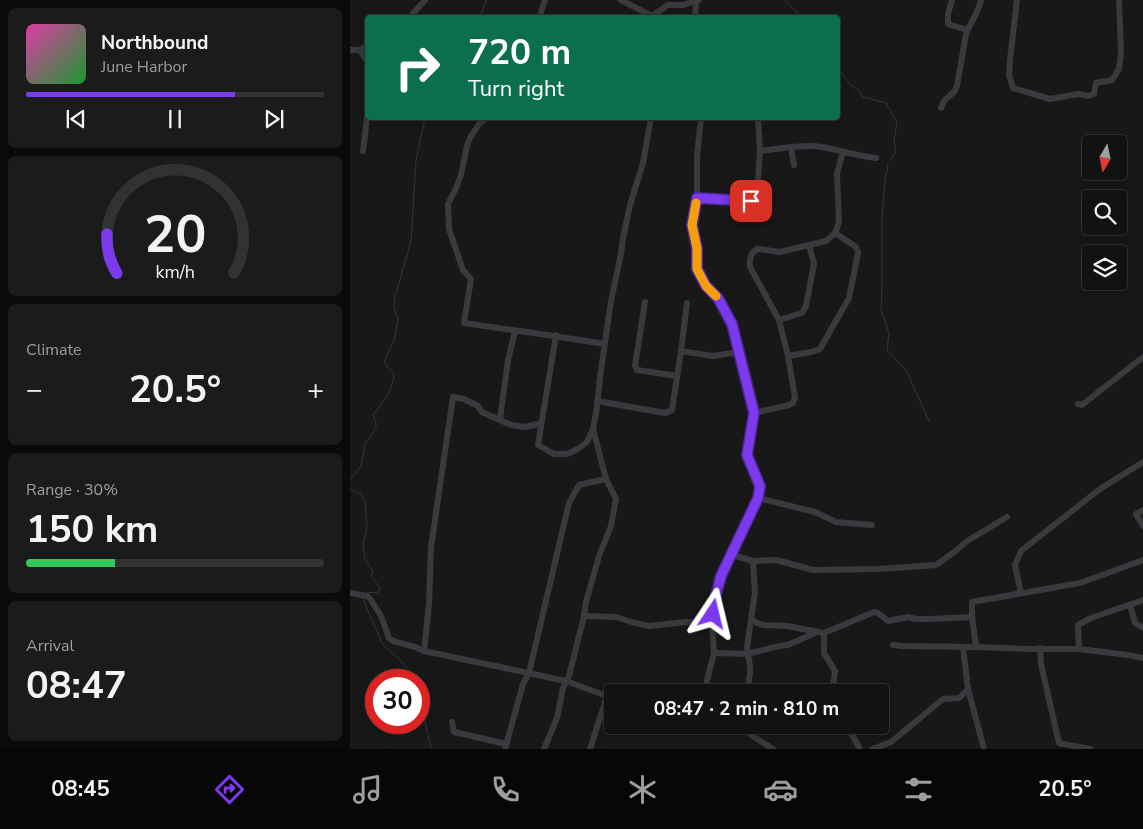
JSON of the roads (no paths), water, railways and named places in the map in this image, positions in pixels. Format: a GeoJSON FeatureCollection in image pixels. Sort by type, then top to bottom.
{"type":"FeatureCollection","features":[{"type":"Feature","properties":{"kind":"street"},"geometry":{"type":"LineString","coordinates":[[412,15],[425,0]]}},
{"type":"Feature","properties":{"kind":"street"},"geometry":{"type":"LineString","coordinates":[[540,15],[546,0]]}},
{"type":"Feature","properties":{"kind":"street"},"geometry":{"type":"LineString","coordinates":[[621,0],[650,15]]}},
{"type":"Feature","properties":{"kind":"street"},"geometry":{"type":"LineString","coordinates":[[952,0],[948,14],[948,24],[967,30]]}},
{"type":"Feature","properties":{"kind":"street"},"geometry":{"type":"LineString","coordinates":[[941,108],[944,101],[955,91],[957,86],[967,30],[980,8],[981,0]]}},
{"type":"Feature","properties":{"kind":"street"},"geometry":{"type":"LineString","coordinates":[[1017,0],[1009,75],[1013,88],[1050,99],[1078,94],[1088,96],[1094,94],[1096,83],[1112,80],[1119,70],[1119,0]]}},
{"type":"Feature","properties":{"kind":"street"},"geometry":{"type":"LineString","coordinates":[[653,15],[668,5],[683,5],[697,1],[695,15]]}},
{"type":"Feature","properties":{"kind":"street"},"geometry":{"type":"LineString","coordinates":[[350,50],[360,50],[365,48]]}},
{"type":"Feature","properties":{"kind":"street"},"geometry":{"type":"LineString","coordinates":[[360,50],[365,58]]}},
{"type":"Feature","properties":{"kind":"street"},"geometry":{"type":"LineString","coordinates":[[363,151],[367,120]]}},
{"type":"Feature","properties":{"kind":"street"},"geometry":{"type":"LineString","coordinates":[[484,120],[470,138],[461,175],[448,204],[449,229],[463,270],[471,279],[464,322],[604,344]]}},
{"type":"Feature","properties":{"kind":"street"},"geometry":{"type":"LineString","coordinates":[[556,335],[538,445],[554,454],[567,454],[587,442],[593,429],[604,344],[621,254],[622,238],[643,163],[651,120]]}},
{"type":"Feature","properties":{"kind":"street"},"geometry":{"type":"LineString","coordinates":[[701,120],[697,198],[692,225],[697,248],[697,269],[706,286],[718,298],[732,324],[754,413],[747,455],[760,486],[758,498],[721,576],[714,603],[712,624],[714,652],[706,684]]}},
{"type":"Feature","properties":{"kind":"street"},"geometry":{"type":"LineString","coordinates":[[697,198],[755,200],[760,151],[758,120]]}},
{"type":"Feature","properties":{"kind":"street"},"geometry":{"type":"LineString","coordinates":[[760,151],[813,146],[876,158]]}},
{"type":"Feature","properties":{"kind":"street"},"geometry":{"type":"LineString","coordinates":[[791,148],[794,165]]}},
{"type":"Feature","properties":{"kind":"street"},"geometry":{"type":"LineString","coordinates":[[754,413],[789,405],[793,403],[795,398],[788,356],[779,320],[750,267],[752,253],[756,250],[780,252],[810,245],[826,241],[835,233],[838,222],[837,173],[843,152]]}},
{"type":"Feature","properties":{"kind":"street"},"geometry":{"type":"LineString","coordinates":[[788,356],[820,349],[849,298],[858,253],[856,247],[835,233]]}},
{"type":"Feature","properties":{"kind":"street"},"geometry":{"type":"LineString","coordinates":[[779,320],[802,313],[806,306],[814,264],[810,245]]}},
{"type":"Feature","properties":{"kind":"street"},"geometry":{"type":"LineString","coordinates":[[645,302],[635,366],[638,370],[677,376]]}},
{"type":"Feature","properties":{"kind":"street"},"geometry":{"type":"LineString","coordinates":[[597,401],[665,413],[672,410],[682,351],[687,303]]}},
{"type":"Feature","properties":{"kind":"street"},"geometry":{"type":"LineString","coordinates":[[500,419],[505,376],[514,330]]}},
{"type":"Feature","properties":{"kind":"street"},"geometry":{"type":"LineString","coordinates":[[682,351],[712,356],[739,352]]}},
{"type":"Feature","properties":{"kind":"street"},"geometry":{"type":"LineString","coordinates":[[1078,404],[1082,405],[1143,356]]}},
{"type":"Feature","properties":{"kind":"street"},"geometry":{"type":"LineString","coordinates":[[424,651],[432,547],[454,397],[464,399],[478,406],[482,412],[511,425],[526,427],[541,423]]}},
{"type":"Feature","properties":{"kind":"street"},"geometry":{"type":"LineString","coordinates":[[544,749],[557,718],[562,688],[569,676],[586,602],[599,556],[611,526],[616,499],[606,479],[593,429]]}},
{"type":"Feature","properties":{"kind":"street"},"geometry":{"type":"LineString","coordinates":[[1021,593],[1015,565],[1021,551],[1100,489],[1143,462]]}},
{"type":"Feature","properties":{"kind":"street"},"geometry":{"type":"LineString","coordinates":[[452,722],[454,732],[506,747],[523,684],[529,673],[569,503],[578,485],[606,479]]}},
{"type":"Feature","properties":{"kind":"street"},"geometry":{"type":"LineString","coordinates":[[758,498],[815,512],[836,522],[872,526]]}},
{"type":"Feature","properties":{"kind":"street"},"geometry":{"type":"LineString","coordinates":[[1143,510],[1136,514],[1143,526]]}},
{"type":"Feature","properties":{"kind":"street"},"geometry":{"type":"LineString","coordinates":[[732,555],[753,561],[776,560],[813,570],[878,569],[936,565],[954,553],[967,541],[1007,517]]}},
{"type":"Feature","properties":{"kind":"street"},"geometry":{"type":"LineString","coordinates":[[749,684],[748,637],[755,592],[753,561]]}},
{"type":"Feature","properties":{"kind":"street"},"geometry":{"type":"LineString","coordinates":[[976,647],[972,602],[1080,583],[1141,561],[1143,570]]}},
{"type":"Feature","properties":{"kind":"street"},"geometry":{"type":"LineString","coordinates":[[350,593],[367,596],[371,600],[381,616],[389,638],[393,641],[466,661],[566,681],[604,695]]}},
{"type":"Feature","properties":{"kind":"street"},"geometry":{"type":"LineString","coordinates":[[1079,649],[1078,625],[1091,618],[1143,600]]}},
{"type":"Feature","properties":{"kind":"street"},"geometry":{"type":"LineString","coordinates":[[1130,605],[1135,623],[1143,628]]}},
{"type":"Feature","properties":{"kind":"street"},"geometry":{"type":"LineString","coordinates":[[752,619],[764,625],[787,626],[815,633],[824,633],[874,612],[888,621],[908,617],[929,619],[972,617]]}},
{"type":"Feature","properties":{"kind":"street"},"geometry":{"type":"LineString","coordinates":[[584,616],[616,617],[649,626],[686,622],[712,624]]}},
{"type":"Feature","properties":{"kind":"street"},"geometry":{"type":"LineString","coordinates":[[714,652],[747,654],[788,645],[815,633]]}},
{"type":"Feature","properties":{"kind":"street"},"geometry":{"type":"LineString","coordinates":[[824,633],[824,652],[835,671],[833,684]]}},
{"type":"Feature","properties":{"kind":"street"},"geometry":{"type":"LineString","coordinates":[[893,645],[1079,649],[1143,658]]}},
{"type":"Feature","properties":{"kind":"street"},"geometry":{"type":"LineString","coordinates":[[964,647],[968,689],[984,749]]}},
{"type":"Feature","properties":{"kind":"street"},"geometry":{"type":"LineString","coordinates":[[1040,648],[1041,664],[1059,743],[1090,749]]}},
{"type":"Feature","properties":{"kind":"street"},"geometry":{"type":"LineString","coordinates":[[872,749],[892,746],[943,699],[959,698],[968,689]]}},
{"type":"Feature","properties":{"kind":"street"},"geometry":{"type":"LineString","coordinates":[[590,749],[604,713]]}},
{"type":"Feature","properties":{"kind":"street"},"geometry":{"type":"LineString","coordinates":[[749,734],[773,749]]}},
{"type":"Feature","properties":{"kind":"street"},"geometry":{"type":"LineString","coordinates":[[851,734],[860,749]]}},
{"type":"Feature","properties":{"kind":"waterway"},"geometry":{"type":"LineString","coordinates":[[481,15],[486,0]]}},
{"type":"Feature","properties":{"kind":"waterway"},"geometry":{"type":"LineString","coordinates":[[785,0],[799,15]]}},
{"type":"Feature","properties":{"kind":"waterway"},"geometry":{"type":"LineString","coordinates":[[840,70],[849,83],[863,97],[886,103],[897,122],[894,142],[896,151],[891,159]]}},
{"type":"Feature","properties":{"kind":"waterway"},"geometry":{"type":"LineString","coordinates":[[350,480],[361,466],[365,444],[376,428],[373,415],[387,396],[392,385],[394,374],[384,362],[394,340],[398,320],[394,307],[395,297],[411,241],[416,160],[425,120]]}},
{"type":"Feature","properties":{"kind":"waterway"},"geometry":{"type":"LineString","coordinates":[[888,165],[882,216],[881,309],[889,333],[887,350],[906,370],[929,421]]}},
{"type":"Feature","properties":{"kind":"waterway"},"geometry":{"type":"LineString","coordinates":[[350,489],[361,494],[365,502],[367,527],[363,544],[365,559],[373,571],[371,576],[380,588],[379,592],[366,593]]}},
{"type":"Feature","properties":{"kind":"waterway"},"geometry":{"type":"LineString","coordinates":[[363,599],[383,645],[408,669]]}},
{"type":"Feature","properties":{"kind":"waterway"},"geometry":{"type":"LineString","coordinates":[[428,734],[431,749]]}}]}
